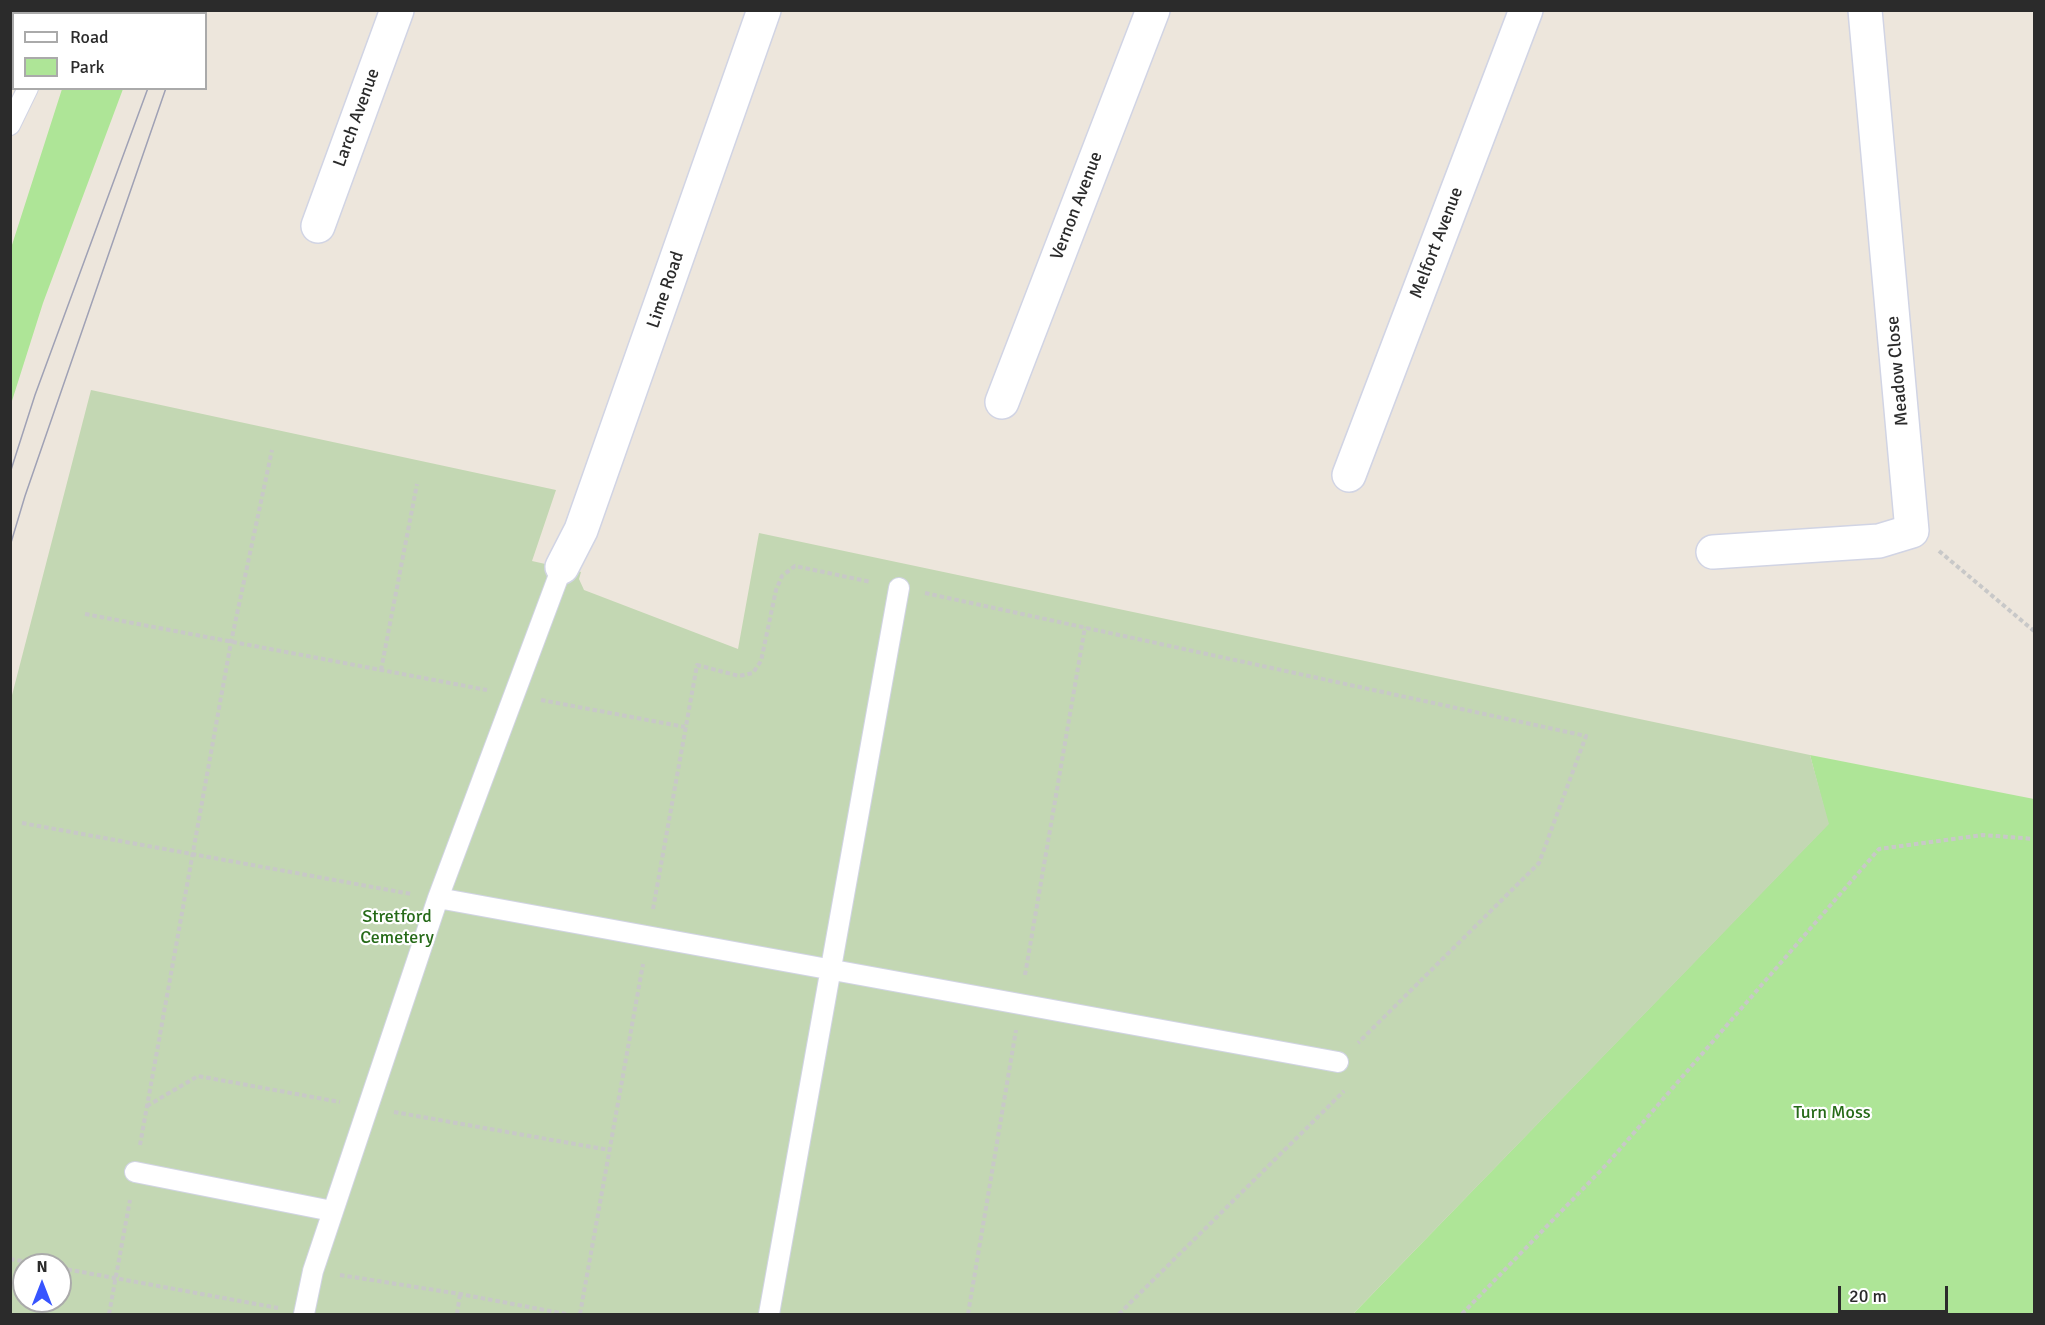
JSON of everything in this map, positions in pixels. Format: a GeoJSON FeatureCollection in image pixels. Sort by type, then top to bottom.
{"type":"FeatureCollection","features":[{"type":"Feature","properties":{"kind":"street","name":"Larch Avenue"},"geometry":{"type":"LineString","coordinates":[[318,226],[397,10]]}},
{"type":"Feature","properties":{"kind":"street","name":"Lime Road"},"geometry":{"type":"LineString","coordinates":[[562,567],[582,530],[764,10]]}},
{"type":"Feature","properties":{"kind":"street","name":"Vernon Avenue"},"geometry":{"type":"LineString","coordinates":[[1002,402],[1153,10]]}},
{"type":"Feature","properties":{"kind":"street","name":"Melfort Avenue"},"geometry":{"type":"LineString","coordinates":[[1348,475],[1526,10]]}},
{"type":"Feature","properties":{"kind":"street","name":"Meadow Close"},"geometry":{"type":"LineString","coordinates":[[1865,10],[1912,531]]}},
{"type":"Feature","properties":{"kind":"street"},"geometry":{"type":"LineString","coordinates":[[1713,552],[1879,541],[1912,531]]}},
{"type":"Feature","properties":{"kind":"lane"},"geometry":{"type":"LineString","coordinates":[[10,125],[27,90]]}},
{"type":"Feature","properties":{"kind":"lane"},"geometry":{"type":"LineString","coordinates":[[304,1313],[313,1271],[332,1211],[438,898],[562,567]]}},
{"type":"Feature","properties":{"kind":"lane"},"geometry":{"type":"LineString","coordinates":[[769,1314],[899,588]]}},
{"type":"Feature","properties":{"kind":"lane"},"geometry":{"type":"LineString","coordinates":[[438,898],[1338,1062]]}},
{"type":"Feature","properties":{"kind":"lane"},"geometry":{"type":"LineString","coordinates":[[135,1172],[332,1211]]}},
{"type":"Feature","properties":{"kind":"path"},"geometry":{"type":"LineString","coordinates":[[109,1314],[231,642],[272,450]]}},
{"type":"Feature","properties":{"kind":"path"},"geometry":{"type":"LineString","coordinates":[[381,670],[417,484]]}},
{"type":"Feature","properties":{"kind":"path"},"geometry":{"type":"LineString","coordinates":[[1912,531],[2034,631]]}},
{"type":"Feature","properties":{"kind":"path"},"geometry":{"type":"LineString","coordinates":[[580,1314],[697,665],[740,676],[753,673],[761,661],[776,590],[782,576],[795,566],[1586,736],[1539,863],[1338,1062]]}},
{"type":"Feature","properties":{"kind":"path"},"geometry":{"type":"LineString","coordinates":[[85,614],[685,727]]}},
{"type":"Feature","properties":{"kind":"path"},"geometry":{"type":"LineString","coordinates":[[968,1314],[1085,627]]}},
{"type":"Feature","properties":{"kind":"path"},"geometry":{"type":"LineString","coordinates":[[22,823],[438,898]]}},
{"type":"Feature","properties":{"kind":"path"},"geometry":{"type":"LineString","coordinates":[[1462,1314],[1607,1164],[1879,849],[1983,835],[2034,839]]}},
{"type":"Feature","properties":{"kind":"path"},"geometry":{"type":"LineString","coordinates":[[1119,1314],[1352,1084]]}},
{"type":"Feature","properties":{"kind":"path"},"geometry":{"type":"LineString","coordinates":[[72,1270],[304,1313]]}},
{"type":"Feature","properties":{"kind":"path"},"geometry":{"type":"LineString","coordinates":[[313,1271],[460,1294],[567,1314]]}},
{"type":"Feature","properties":{"kind":"path"},"geometry":{"type":"LineString","coordinates":[[457,1314],[460,1294]]}},
{"type":"Feature","properties":{"kind":"green space"},"geometry":{"type":"Polygon","coordinates":[[[62,90],[123,90],[43,303],[11,404],[11,248],[62,90]]]}},
{"type":"Feature","properties":{"kind":"green space","name":"Stretford Cemetery"},"geometry":{"type":"Polygon","coordinates":[[[91,390],[556,490],[532,561],[581,572],[579,579],[584,590],[738,649],[759,533],[1810,755],[1829,824],[1353,1314],[11,1314],[11,699],[91,390]]]}},
{"type":"Feature","properties":{"kind":"green space","name":"Turn Moss"},"geometry":{"type":"Polygon","coordinates":[[[1810,755],[2034,799],[2034,1314],[1353,1314],[1828,824],[1810,755]]]}},
{"type":"Feature","properties":{"kind":"tram line"},"geometry":{"type":"LineString","coordinates":[[10,473],[35,395],[147,90]]}},
{"type":"Feature","properties":{"kind":"tram line"},"geometry":{"type":"LineString","coordinates":[[10,546],[25,496],[165,90]]}}]}
